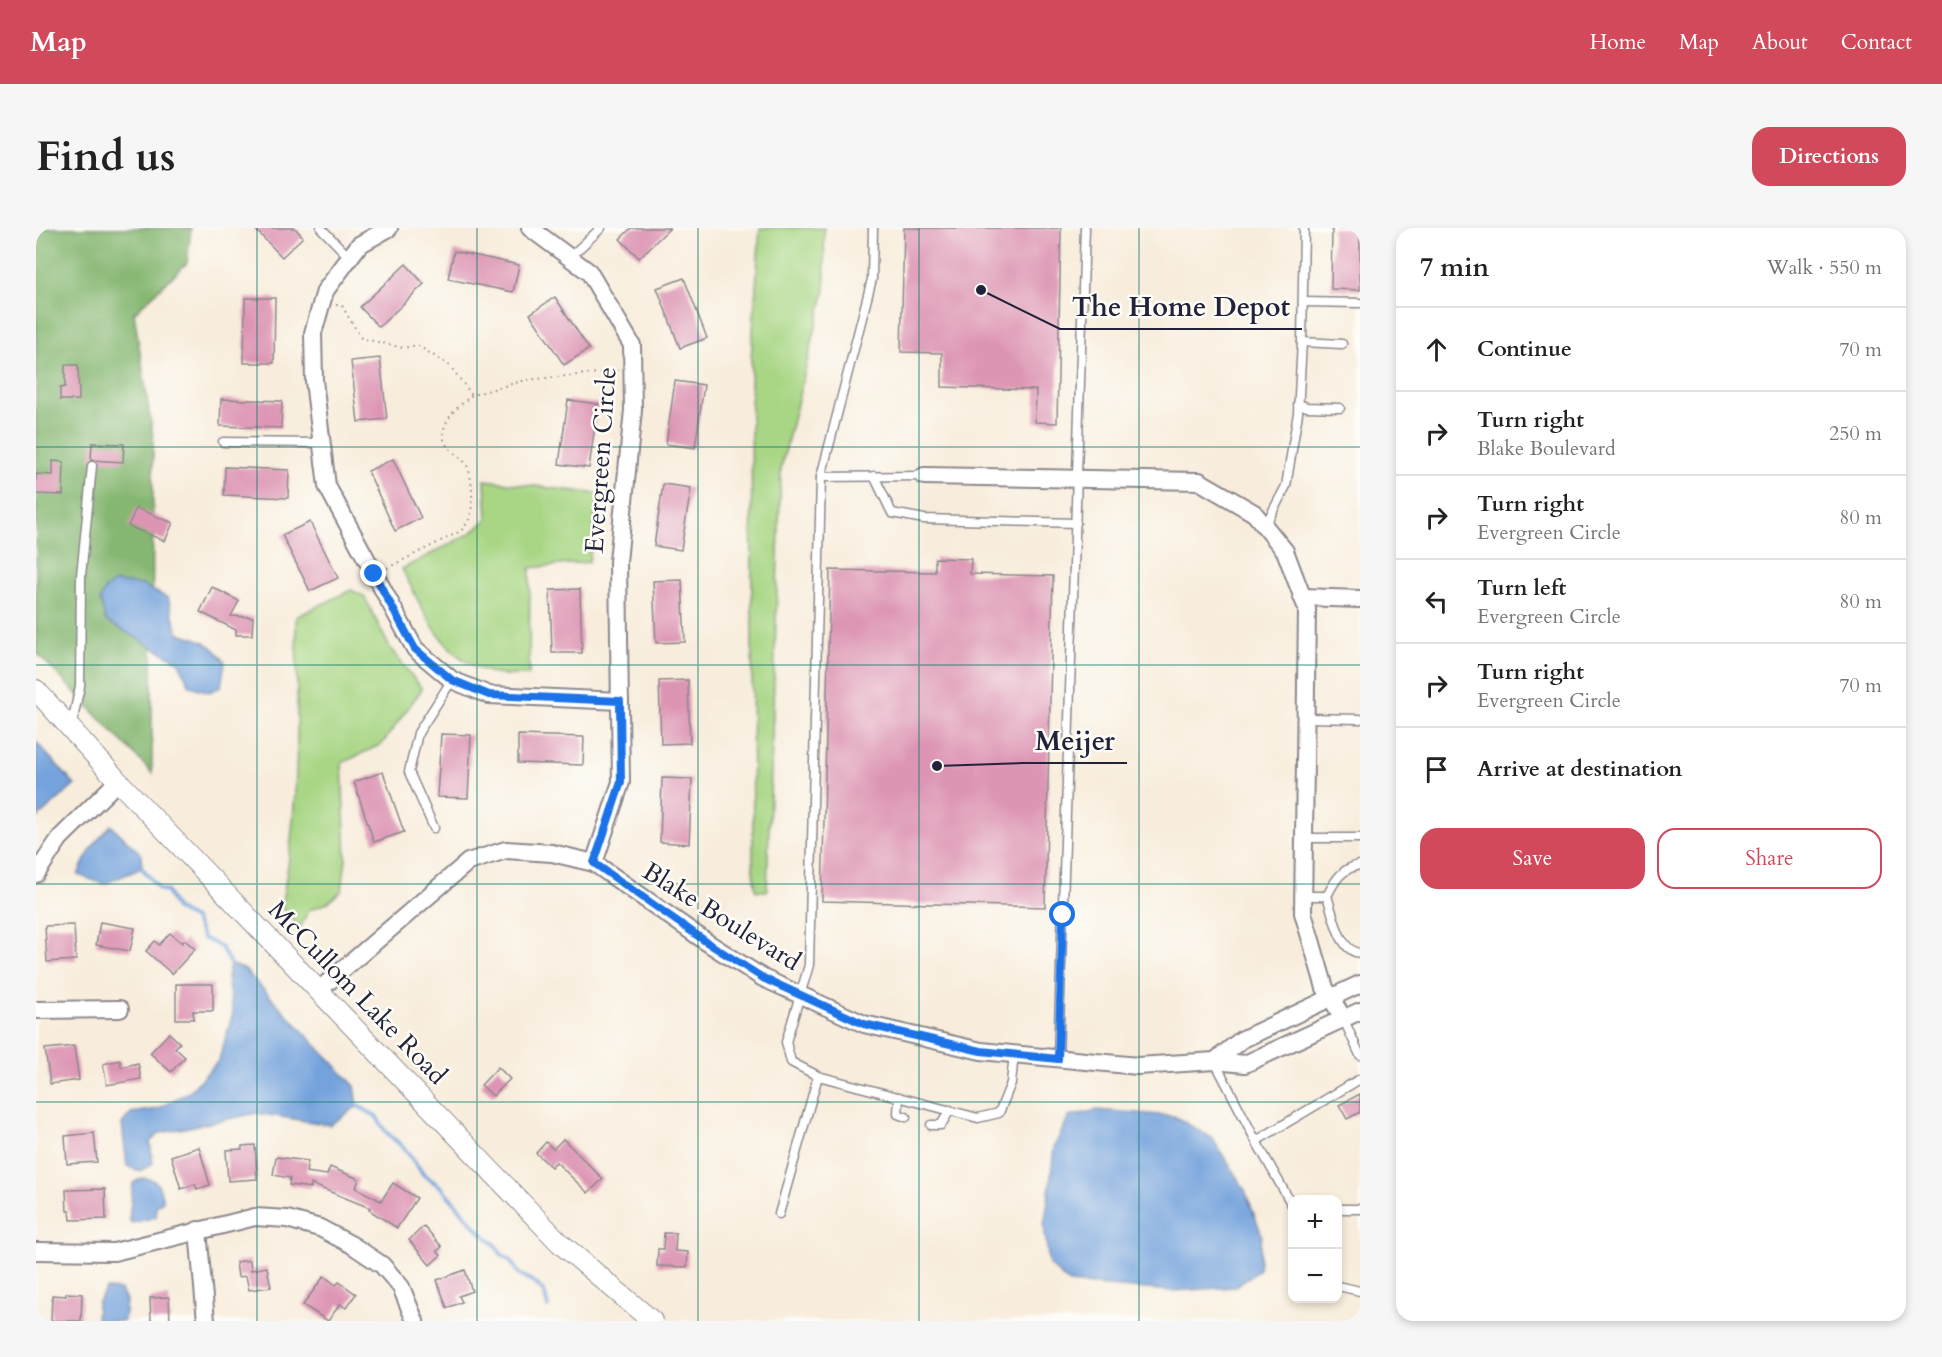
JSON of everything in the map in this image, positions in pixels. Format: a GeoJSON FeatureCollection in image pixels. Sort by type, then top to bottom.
{"type":"FeatureCollection","features":[{"type":"Feature","properties":{"kind":"street"},"geometry":{"type":"LineString","coordinates":[[389,228],[359,245],[325,291],[313,333],[314,381],[327,486],[415,649],[452,680],[489,695],[620,701]]}},
{"type":"Feature","properties":{"kind":"street","name":"Evergreen Circle"},"geometry":{"type":"LineString","coordinates":[[530,228],[589,272],[632,345],[633,410],[618,562],[621,782],[594,863]]}},
{"type":"Feature","properties":{"kind":"street"},"geometry":{"type":"LineString","coordinates":[[924,476],[1199,481],[1254,513],[1286,551],[1307,609],[1303,913],[1325,988],[1342,1018]]}},
{"type":"Feature","properties":{"kind":"street"},"geometry":{"type":"LineString","coordinates":[[1302,597],[1360,599]]}},
{"type":"Feature","properties":{"kind":"street","name":"McCullom Lake Road"},"geometry":{"type":"LineString","coordinates":[[36,690],[118,781],[560,1243],[652,1321]]}},
{"type":"Feature","properties":{"kind":"street"},"geometry":{"type":"LineString","coordinates":[[36,874],[60,838],[118,781]]}},
{"type":"Feature","properties":{"kind":"street","name":"Blake Boulevard"},"geometry":{"type":"LineString","coordinates":[[319,990],[468,862],[506,850],[552,853],[594,863],[708,943],[763,978],[864,1024],[981,1051],[1138,1066],[1215,1060],[1245,1064],[1360,1011]]}},
{"type":"Feature","properties":{"kind":"street"},"geometry":{"type":"LineString","coordinates":[[1215,1060],[1240,1040],[1360,984]]}},
{"type":"Feature","properties":{"kind":"street"},"geometry":{"type":"LineString","coordinates":[[36,1010],[120,1009]]}},
{"type":"Feature","properties":{"kind":"street"},"geometry":{"type":"LineString","coordinates":[[36,1251],[114,1252],[255,1217],[288,1220],[320,1228],[352,1245],[382,1265],[401,1287],[415,1321]]}},
{"type":"Feature","properties":{"kind":"street"},"geometry":{"type":"LineString","coordinates":[[198,1230],[206,1321]]}},
{"type":"Feature","properties":{"kind":"lane"},"geometry":{"type":"LineString","coordinates":[[321,228],[350,258]]}},
{"type":"Feature","properties":{"kind":"lane"},"geometry":{"type":"LineString","coordinates":[[569,258],[601,228]]}},
{"type":"Feature","properties":{"kind":"lane"},"geometry":{"type":"LineString","coordinates":[[873,228],[872,279],[820,477],[809,965],[786,1042],[791,1062],[818,1076],[978,1118],[999,1113],[1011,1083],[1014,1054]]}},
{"type":"Feature","properties":{"kind":"lane"},"geometry":{"type":"LineString","coordinates":[[1058,1059],[1085,228]]}},
{"type":"Feature","properties":{"kind":"lane"},"geometry":{"type":"LineString","coordinates":[[1265,526],[1286,486],[1298,404],[1302,342],[1304,228]]}},
{"type":"Feature","properties":{"kind":"lane"},"geometry":{"type":"LineString","coordinates":[[1303,302],[1360,303]]}},
{"type":"Feature","properties":{"kind":"lane"},"geometry":{"type":"LineString","coordinates":[[1302,342],[1342,345]]}},
{"type":"Feature","properties":{"kind":"lane"},"geometry":{"type":"LineString","coordinates":[[1298,404],[1307,407],[1340,408]]}},
{"type":"Feature","properties":{"kind":"lane"},"geometry":{"type":"LineString","coordinates":[[223,442],[322,443]]}},
{"type":"Feature","properties":{"kind":"lane"},"geometry":{"type":"LineString","coordinates":[[71,728],[81,686],[81,576],[92,466]]}},
{"type":"Feature","properties":{"kind":"lane"},"geometry":{"type":"LineString","coordinates":[[874,476],[892,513],[924,519],[1076,523]]}},
{"type":"Feature","properties":{"kind":"lane"},"geometry":{"type":"LineString","coordinates":[[820,477],[924,476]]}},
{"type":"Feature","properties":{"kind":"lane"},"geometry":{"type":"LineString","coordinates":[[434,828],[409,772],[418,733],[452,680]]}},
{"type":"Feature","properties":{"kind":"lane"},"geometry":{"type":"LineString","coordinates":[[1306,718],[1360,719]]}},
{"type":"Feature","properties":{"kind":"lane"},"geometry":{"type":"LineString","coordinates":[[1304,838],[1360,838]]}},
{"type":"Feature","properties":{"kind":"lane"},"geometry":{"type":"LineString","coordinates":[[1360,865],[1346,868],[1327,896],[1344,945],[1352,952],[1360,953]]}},
{"type":"Feature","properties":{"kind":"lane"},"geometry":{"type":"LineString","coordinates":[[1304,896],[1327,896]]}},
{"type":"Feature","properties":{"kind":"lane"},"geometry":{"type":"LineString","coordinates":[[1342,1018],[1360,1055]]}},
{"type":"Feature","properties":{"kind":"lane"},"geometry":{"type":"LineString","coordinates":[[1215,1060],[1256,1142],[1288,1196]]}},
{"type":"Feature","properties":{"kind":"lane"},"geometry":{"type":"LineString","coordinates":[[779,1214],[818,1076]]}},
{"type":"Feature","properties":{"kind":"lane"},"geometry":{"type":"LineString","coordinates":[[1256,1142],[1360,1079]]}},
{"type":"Feature","properties":{"kind":"lane"},"geometry":{"type":"LineString","coordinates":[[899,1097],[898,1114],[906,1117]]}},
{"type":"Feature","properties":{"kind":"lane"},"geometry":{"type":"LineString","coordinates":[[931,1125],[941,1125],[950,1110]]}},
{"type":"Feature","properties":{"kind":"lane"},"geometry":{"type":"LineString","coordinates":[[1342,1209],[1360,1209]]}},
{"type":"Feature","properties":{"kind":"lane"},"geometry":{"type":"LineString","coordinates":[[1342,1287],[1360,1291]]}},
{"type":"Feature","properties":{"kind":"path"},"geometry":{"type":"LineString","coordinates":[[322,300],[342,306],[361,338],[404,348],[417,345],[450,366],[472,395]]}},
{"type":"Feature","properties":{"kind":"path"},"geometry":{"type":"LineString","coordinates":[[374,574],[461,531],[469,521],[472,510],[470,474],[467,465],[448,447],[443,437],[445,424],[459,406],[472,395],[526,380],[633,370]]}},
{"type":"Feature","properties":{"kind":"green space"},"geometry":{"type":"Polygon","coordinates":[[[36,228],[191,228],[187,263],[134,313],[153,436],[152,773],[36,652],[36,228]]]}},
{"type":"Feature","properties":{"kind":"green space"},"geometry":{"type":"Polygon","coordinates":[[[760,228],[824,228],[825,290],[781,468],[767,891],[756,891],[753,871],[751,360],[760,228]]]}},
{"type":"Feature","properties":{"kind":"green space"},"geometry":{"type":"Polygon","coordinates":[[[485,480],[599,494],[589,562],[530,568],[529,675],[496,674],[477,668],[462,658],[437,633],[402,569],[471,533],[487,519],[485,480]]]}},
{"type":"Feature","properties":{"kind":"green space"},"geometry":{"type":"Polygon","coordinates":[[[351,590],[364,596],[390,648],[422,689],[382,744],[342,763],[346,859],[342,890],[327,903],[309,910],[300,928],[281,907],[295,799],[296,617],[351,590]]]}},
{"type":"Feature","properties":{"kind":"water"},"geometry":{"type":"Polygon","coordinates":[[[115,582],[142,585],[168,598],[178,633],[205,642],[225,662],[221,687],[209,692],[190,686],[178,661],[106,621],[100,599],[105,589],[115,582]]]}},
{"type":"Feature","properties":{"kind":"water"},"geometry":{"type":"Polygon","coordinates":[[[36,742],[75,785],[36,819],[36,742]]]}},
{"type":"Feature","properties":{"kind":"water"},"geometry":{"type":"Polygon","coordinates":[[[111,825],[141,854],[142,868],[104,884],[78,875],[84,860],[111,825]]]}},
{"type":"Feature","properties":{"kind":"water"},"geometry":{"type":"Polygon","coordinates":[[[230,964],[244,969],[355,1086],[358,1106],[330,1125],[257,1113],[160,1133],[150,1142],[153,1163],[140,1171],[127,1166],[122,1124],[131,1113],[157,1109],[189,1092],[219,1060],[233,1013],[227,978],[230,964]]]}},
{"type":"Feature","properties":{"kind":"water"},"geometry":{"type":"Polygon","coordinates":[[[1096,1110],[1174,1116],[1212,1138],[1245,1190],[1262,1235],[1259,1270],[1235,1287],[1172,1291],[1069,1283],[1049,1265],[1044,1225],[1054,1147],[1069,1117],[1096,1110]]]}},
{"type":"Feature","properties":{"kind":"water"},"geometry":{"type":"Polygon","coordinates":[[[142,1178],[158,1184],[163,1201],[156,1206],[156,1217],[132,1223],[129,1220],[133,1183],[142,1178]]]}},
{"type":"Feature","properties":{"kind":"water"},"geometry":{"type":"Polygon","coordinates":[[[106,1289],[120,1290],[126,1300],[124,1321],[96,1321],[97,1303],[106,1289]]]}},
{"type":"Feature","properties":{"kind":"building"},"geometry":{"type":"Polygon","coordinates":[[[254,228],[295,228],[303,237],[282,257],[254,228]]]}},
{"type":"Feature","properties":{"kind":"building"},"geometry":{"type":"Polygon","coordinates":[[[631,228],[670,228],[639,258],[620,239],[631,228]]]}},
{"type":"Feature","properties":{"kind":"building"},"geometry":{"type":"Polygon","coordinates":[[[904,228],[1061,228],[1057,423],[1035,422],[1036,390],[942,387],[942,353],[901,352],[904,228]]]}},
{"type":"Feature","properties":{"kind":"building"},"geometry":{"type":"Polygon","coordinates":[[[1332,228],[1360,228],[1360,290],[1331,289],[1332,228]]]}},
{"type":"Feature","properties":{"kind":"building"},"geometry":{"type":"Polygon","coordinates":[[[454,251],[519,265],[513,292],[448,279],[454,251]]]}},
{"type":"Feature","properties":{"kind":"building"},"geometry":{"type":"Polygon","coordinates":[[[406,264],[424,284],[379,327],[360,307],[406,264]]]}},
{"type":"Feature","properties":{"kind":"building"},"geometry":{"type":"Polygon","coordinates":[[[684,278],[707,338],[680,348],[657,288],[684,278]]]}},
{"type":"Feature","properties":{"kind":"building"},"geometry":{"type":"Polygon","coordinates":[[[555,297],[589,349],[564,365],[530,314],[555,297]]]}},
{"type":"Feature","properties":{"kind":"building"},"geometry":{"type":"Polygon","coordinates":[[[245,298],[275,298],[274,363],[244,363],[245,298]]]}},
{"type":"Feature","properties":{"kind":"building"},"geometry":{"type":"Polygon","coordinates":[[[380,358],[387,419],[358,422],[351,361],[380,358]]]}},
{"type":"Feature","properties":{"kind":"building"},"geometry":{"type":"Polygon","coordinates":[[[65,365],[78,365],[79,400],[60,400],[60,388],[65,387],[65,365]]]}},
{"type":"Feature","properties":{"kind":"building"},"geometry":{"type":"Polygon","coordinates":[[[675,381],[704,385],[695,448],[666,444],[675,381]]]}},
{"type":"Feature","properties":{"kind":"building"},"geometry":{"type":"Polygon","coordinates":[[[221,399],[282,401],[281,428],[220,426],[221,399]]]}},
{"type":"Feature","properties":{"kind":"building"},"geometry":{"type":"Polygon","coordinates":[[[568,400],[598,404],[589,468],[559,464],[568,400]]]}},
{"type":"Feature","properties":{"kind":"building"},"geometry":{"type":"Polygon","coordinates":[[[92,443],[124,444],[123,462],[91,460],[92,443]]]}},
{"type":"Feature","properties":{"kind":"building"},"geometry":{"type":"Polygon","coordinates":[[[393,459],[421,518],[395,531],[368,471],[393,459]]]}},
{"type":"Feature","properties":{"kind":"building"},"geometry":{"type":"Polygon","coordinates":[[[53,461],[64,462],[63,495],[36,494],[36,474],[53,475],[53,461]]]}},
{"type":"Feature","properties":{"kind":"building"},"geometry":{"type":"Polygon","coordinates":[[[225,467],[289,470],[288,498],[224,495],[225,467]]]}},
{"type":"Feature","properties":{"kind":"building"},"geometry":{"type":"Polygon","coordinates":[[[663,484],[691,488],[681,550],[654,546],[663,484]]]}},
{"type":"Feature","properties":{"kind":"building"},"geometry":{"type":"Polygon","coordinates":[[[136,508],[173,523],[165,541],[128,526],[136,508]]]}},
{"type":"Feature","properties":{"kind":"building"},"geometry":{"type":"Polygon","coordinates":[[[310,522],[338,578],[310,591],[282,535],[310,522]]]}},
{"type":"Feature","properties":{"kind":"building"},"geometry":{"type":"Polygon","coordinates":[[[935,558],[971,559],[970,574],[1053,576],[1045,907],[822,901],[830,570],[935,572],[935,558]]]}},
{"type":"Feature","properties":{"kind":"building"},"geometry":{"type":"Polygon","coordinates":[[[682,580],[685,642],[656,643],[653,581],[682,580]]]}},
{"type":"Feature","properties":{"kind":"building"},"geometry":{"type":"Polygon","coordinates":[[[212,587],[239,601],[231,616],[253,617],[252,635],[236,635],[236,630],[200,612],[212,587]]]}},
{"type":"Feature","properties":{"kind":"building"},"geometry":{"type":"Polygon","coordinates":[[[580,589],[582,653],[552,653],[550,590],[580,589]]]}},
{"type":"Feature","properties":{"kind":"building"},"geometry":{"type":"Polygon","coordinates":[[[688,680],[690,743],[661,744],[659,681],[688,680]]]}},
{"type":"Feature","properties":{"kind":"building"},"geometry":{"type":"Polygon","coordinates":[[[441,734],[471,735],[468,798],[437,797],[441,734]]]}},
{"type":"Feature","properties":{"kind":"building"},"geometry":{"type":"Polygon","coordinates":[[[518,735],[584,737],[583,765],[518,763],[518,735]]]}},
{"type":"Feature","properties":{"kind":"building"},"geometry":{"type":"Polygon","coordinates":[[[383,772],[404,832],[374,842],[354,782],[383,772]]]}},
{"type":"Feature","properties":{"kind":"building"},"geometry":{"type":"Polygon","coordinates":[[[662,778],[692,779],[689,844],[660,842],[662,778]]]}},
{"type":"Feature","properties":{"kind":"building"},"geometry":{"type":"Polygon","coordinates":[[[100,922],[135,928],[130,951],[96,945],[100,922]]]}},
{"type":"Feature","properties":{"kind":"building"},"geometry":{"type":"Polygon","coordinates":[[[74,925],[76,960],[47,962],[45,926],[74,925]]]}},
{"type":"Feature","properties":{"kind":"building"},"geometry":{"type":"Polygon","coordinates":[[[170,933],[182,943],[185,940],[195,949],[172,974],[146,951],[155,941],[159,945],[170,933]]]}},
{"type":"Feature","properties":{"kind":"building"},"geometry":{"type":"Polygon","coordinates":[[[176,984],[213,984],[213,1011],[193,1011],[194,1019],[176,1019],[176,984]]]}},
{"type":"Feature","properties":{"kind":"building"},"geometry":{"type":"Polygon","coordinates":[[[169,1033],[180,1043],[175,1048],[185,1057],[171,1072],[150,1053],[169,1033]]]}},
{"type":"Feature","properties":{"kind":"building"},"geometry":{"type":"Polygon","coordinates":[[[74,1046],[79,1080],[50,1084],[45,1049],[74,1046]]]}},
{"type":"Feature","properties":{"kind":"building"},"geometry":{"type":"Polygon","coordinates":[[[120,1060],[121,1067],[138,1063],[141,1079],[107,1085],[103,1064],[120,1060]]]}},
{"type":"Feature","properties":{"kind":"building"},"geometry":{"type":"Polygon","coordinates":[[[498,1067],[510,1079],[493,1096],[481,1085],[498,1067]]]}},
{"type":"Feature","properties":{"kind":"building"},"geometry":{"type":"Polygon","coordinates":[[[1360,1094],[1360,1112],[1347,1119],[1339,1105],[1360,1094]]]}},
{"type":"Feature","properties":{"kind":"building"},"geometry":{"type":"Polygon","coordinates":[[[94,1133],[97,1162],[67,1164],[65,1136],[94,1133]]]}},
{"type":"Feature","properties":{"kind":"building"},"geometry":{"type":"Polygon","coordinates":[[[563,1139],[603,1179],[588,1193],[556,1162],[551,1167],[536,1153],[546,1142],[553,1149],[563,1139]]]}},
{"type":"Feature","properties":{"kind":"building"},"geometry":{"type":"Polygon","coordinates":[[[255,1145],[257,1179],[228,1181],[226,1150],[255,1145]]]}},
{"type":"Feature","properties":{"kind":"building"},"geometry":{"type":"Polygon","coordinates":[[[199,1147],[210,1185],[197,1189],[195,1184],[181,1189],[171,1156],[199,1147]]]}},
{"type":"Feature","properties":{"kind":"building"},"geometry":{"type":"Polygon","coordinates":[[[276,1157],[308,1161],[306,1172],[327,1175],[330,1167],[359,1179],[356,1188],[381,1201],[393,1183],[417,1198],[397,1228],[369,1210],[370,1208],[311,1184],[311,1188],[289,1185],[290,1178],[273,1175],[276,1157]]]}},
{"type":"Feature","properties":{"kind":"building"},"geometry":{"type":"Polygon","coordinates":[[[105,1189],[106,1219],[71,1220],[70,1211],[67,1211],[66,1190],[105,1189]]]}},
{"type":"Feature","properties":{"kind":"building"},"geometry":{"type":"Polygon","coordinates":[[[424,1226],[442,1247],[437,1251],[441,1255],[430,1265],[409,1240],[424,1226]]]}},
{"type":"Feature","properties":{"kind":"building"},"geometry":{"type":"Polygon","coordinates":[[[664,1233],[676,1233],[675,1251],[688,1252],[687,1267],[657,1266],[658,1249],[663,1249],[664,1233]]]}},
{"type":"Feature","properties":{"kind":"building"},"geometry":{"type":"Polygon","coordinates":[[[250,1260],[251,1270],[267,1267],[271,1287],[249,1290],[246,1276],[238,1277],[236,1262],[250,1260]]]}},
{"type":"Feature","properties":{"kind":"building"},"geometry":{"type":"Polygon","coordinates":[[[465,1270],[472,1291],[459,1296],[462,1302],[447,1308],[437,1280],[465,1270]]]}},
{"type":"Feature","properties":{"kind":"building"},"geometry":{"type":"Polygon","coordinates":[[[324,1276],[336,1285],[339,1282],[356,1294],[346,1308],[340,1304],[328,1321],[303,1305],[324,1276]]]}},
{"type":"Feature","properties":{"kind":"building"},"geometry":{"type":"Polygon","coordinates":[[[66,1293],[82,1294],[81,1321],[51,1321],[52,1295],[66,1296],[66,1293]]]}},
{"type":"Feature","properties":{"kind":"building"},"geometry":{"type":"Polygon","coordinates":[[[169,1297],[170,1321],[151,1321],[150,1298],[169,1297]]]}},
{"type":"Feature","properties":{"kind":"waterway"},"geometry":{"type":"LineString","coordinates":[[142,868],[159,889],[167,892],[176,909],[194,919],[203,938],[221,947],[230,964]]}},
{"type":"Feature","properties":{"kind":"waterway"},"geometry":{"type":"LineString","coordinates":[[358,1106],[376,1116],[386,1132],[404,1148],[424,1175],[441,1187],[481,1233],[510,1260],[519,1274],[534,1282],[544,1292],[548,1307]]}},
{"type":"Feature","properties":{"kind":"place","name":"The Home Depot"},"geometry":{"type":"Point","coordinates":[981,290]}},
{"type":"Feature","properties":{"kind":"place","name":"Meijer"},"geometry":{"type":"Point","coordinates":[937,766]}},
{"type":"Feature","properties":{"kind":"route"},"geometry":{"type":"LineString","coordinates":[[374,574],[415,649],[452,680],[489,695],[620,701],[621,782],[594,863],[708,943],[763,978],[864,1024],[981,1051],[1058,1059],[1063,915]]}}]}
